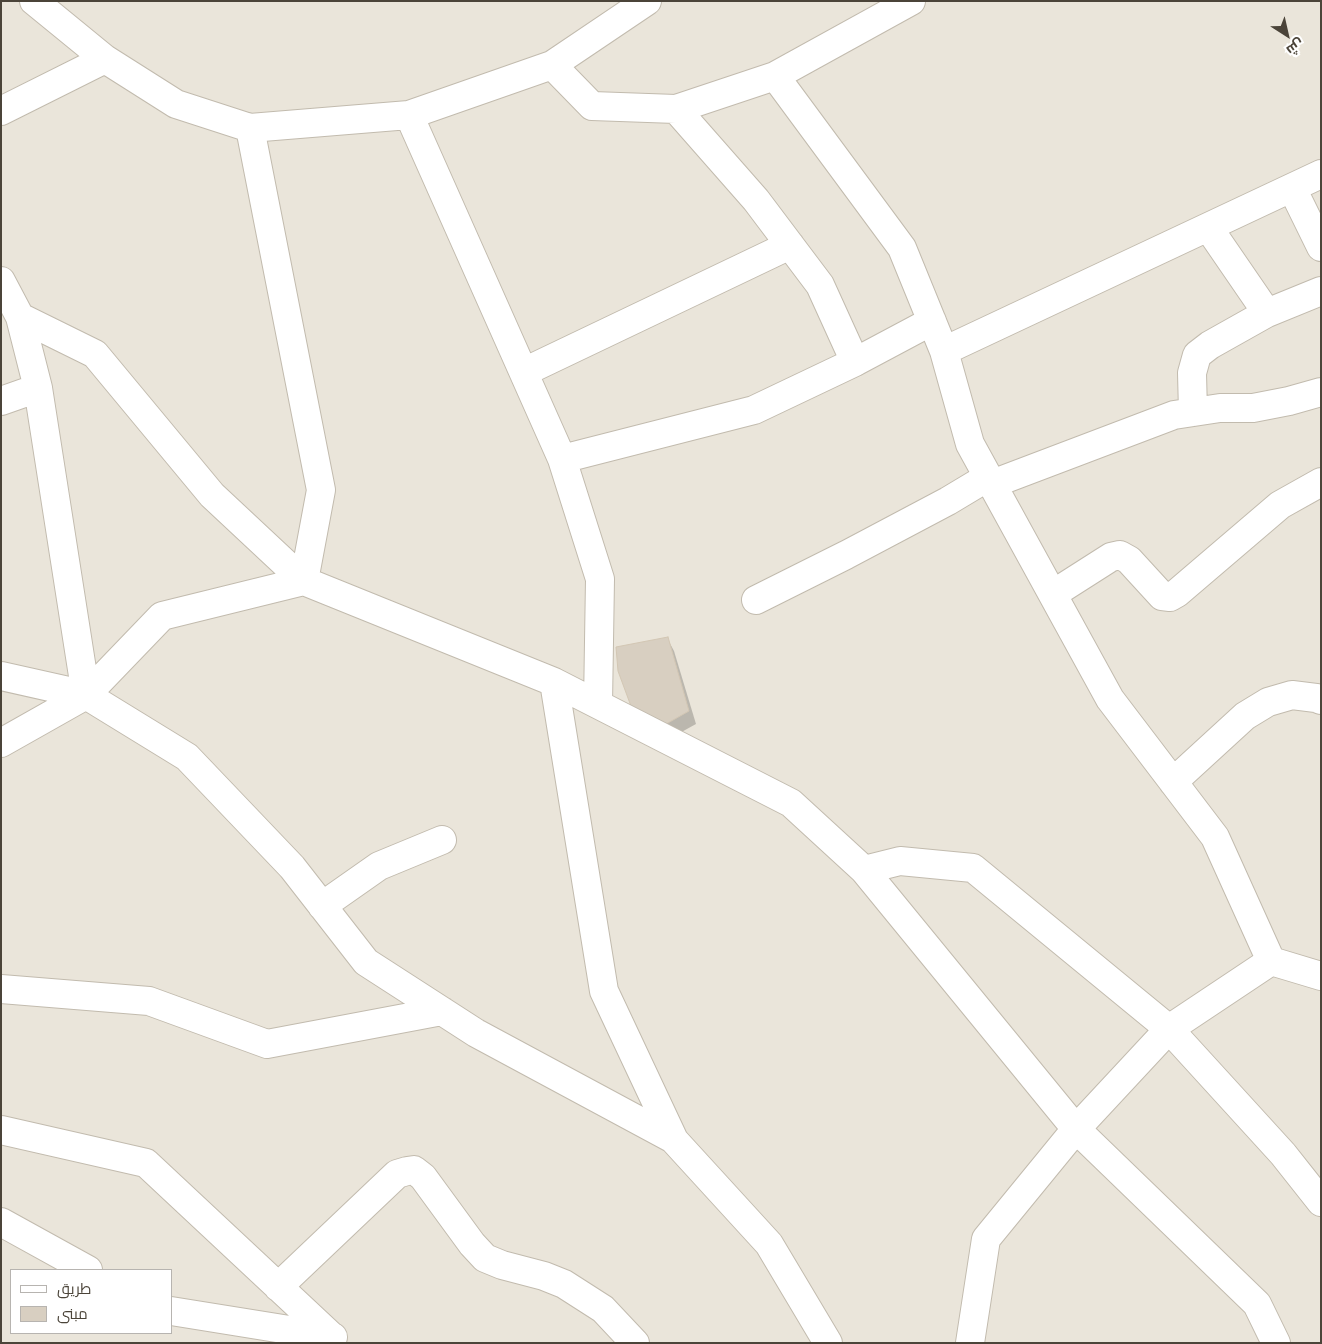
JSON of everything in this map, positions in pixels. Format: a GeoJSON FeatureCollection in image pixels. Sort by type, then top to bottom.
{"type":"FeatureCollection","features":[{"type":"Feature","properties":{"kind":"street"},"geometry":{"type":"LineString","coordinates":[[34,1],[105,59],[176,104],[250,128],[409,115],[552,65],[646,1]]}},
{"type":"Feature","properties":{"kind":"street"},"geometry":{"type":"LineString","coordinates":[[552,65],[592,106],[676,109],[775,76],[911,1]]}},
{"type":"Feature","properties":{"kind":"street"},"geometry":{"type":"LineString","coordinates":[[1,111],[105,59]]}},
{"type":"Feature","properties":{"kind":"street"},"geometry":{"type":"LineString","coordinates":[[775,76],[902,248],[944,351],[970,444],[1110,699],[1215,837],[1271,960],[1321,976]]}},
{"type":"Feature","properties":{"kind":"street"},"geometry":{"type":"LineString","coordinates":[[676,109],[756,200],[820,285],[855,362]]}},
{"type":"Feature","properties":{"kind":"street"},"geometry":{"type":"LineString","coordinates":[[409,115],[562,459],[600,580],[598,704]]}},
{"type":"Feature","properties":{"kind":"street"},"geometry":{"type":"LineString","coordinates":[[250,128],[322,490],[304,581]]}},
{"type":"Feature","properties":{"kind":"street"},"geometry":{"type":"LineString","coordinates":[[944,351],[1321,174]]}},
{"type":"Feature","properties":{"kind":"street"},"geometry":{"type":"LineString","coordinates":[[1292,188],[1321,247]]}},
{"type":"Feature","properties":{"kind":"street"},"geometry":{"type":"LineString","coordinates":[[1208,227],[1267,313]]}},
{"type":"Feature","properties":{"kind":"street"},"geometry":{"type":"LineString","coordinates":[[524,372],[790,245]]}},
{"type":"Feature","properties":{"kind":"street"},"geometry":{"type":"LineString","coordinates":[[1,281],[20,316],[38,388],[86,695]]}},
{"type":"Feature","properties":{"kind":"street"},"geometry":{"type":"LineString","coordinates":[[1193,412],[1192,373],[1198,354],[1267,313],[1321,291]]}},
{"type":"Feature","properties":{"kind":"street"},"geometry":{"type":"LineString","coordinates":[[20,316],[95,354],[212,495],[304,581],[554,682],[791,803],[864,870],[1076,1128],[1257,1304],[1276,1343]]}},
{"type":"Feature","properties":{"kind":"street"},"geometry":{"type":"LineString","coordinates":[[562,459],[754,410],[855,362],[932,321]]}},
{"type":"Feature","properties":{"kind":"street"},"geometry":{"type":"LineString","coordinates":[[1,401],[38,388]]}},
{"type":"Feature","properties":{"kind":"street"},"geometry":{"type":"LineString","coordinates":[[756,600],[990,480],[1174,416],[1220,408],[1252,408],[1289,401],[1321,392]]}},
{"type":"Feature","properties":{"kind":"street"},"geometry":{"type":"LineString","coordinates":[[1053,594],[1111,557],[1120,555],[1129,560],[1162,596],[1170,597],[1280,505],[1321,482]]}},
{"type":"Feature","properties":{"kind":"street"},"geometry":{"type":"LineString","coordinates":[[1,742],[86,695],[162,616],[304,581]]}},
{"type":"Feature","properties":{"kind":"street"},"geometry":{"type":"LineString","coordinates":[[1,676],[86,695],[188,757],[292,867],[366,962],[476,1032],[674,1140]]}},
{"type":"Feature","properties":{"kind":"street"},"geometry":{"type":"LineString","coordinates":[[554,682],[604,991],[674,1140],[769,1244],[828,1343]]}},
{"type":"Feature","properties":{"kind":"street"},"geometry":{"type":"LineString","coordinates":[[1173,782],[1245,716],[1268,702],[1292,695],[1321,700]]}},
{"type":"Feature","properties":{"kind":"street"},"geometry":{"type":"LineString","coordinates":[[322,906],[378,866],[442,840]]}},
{"type":"Feature","properties":{"kind":"street"},"geometry":{"type":"LineString","coordinates":[[864,870],[900,861],[973,868],[1169,1029],[1283,1154],[1321,1202]]}},
{"type":"Feature","properties":{"kind":"street"},"geometry":{"type":"LineString","coordinates":[[970,1343],[986,1239],[1076,1128],[1169,1029],[1271,960]]}},
{"type":"Feature","properties":{"kind":"street"},"geometry":{"type":"LineString","coordinates":[[1,989],[149,1001],[267,1044],[442,1011]]}},
{"type":"Feature","properties":{"kind":"street"},"geometry":{"type":"LineString","coordinates":[[1,1130],[146,1164],[334,1340]]}},
{"type":"Feature","properties":{"kind":"street"},"geometry":{"type":"LineString","coordinates":[[278,1287],[397,1174],[414,1170],[423,1178],[472,1244],[485,1258],[564,1284],[603,1309],[635,1343]]}},
{"type":"Feature","properties":{"kind":"street"},"geometry":{"type":"LineString","coordinates":[[1,1222],[86,1269]]}},
{"type":"Feature","properties":{"kind":"street"},"geometry":{"type":"LineString","coordinates":[[172,1311],[334,1340]]}},
{"type":"Feature","properties":{"kind":"shaded area"},"geometry":{"type":"Polygon","coordinates":[[[1,1],[1321,1],[1321,1343],[1,1343],[1,1]]]}},
{"type":"Feature","properties":{"kind":"building"},"geometry":{"type":"Polygon","coordinates":[[[668,637],[689,711],[659,728],[635,717],[618,671],[616,647],[668,637]]]}}]}
